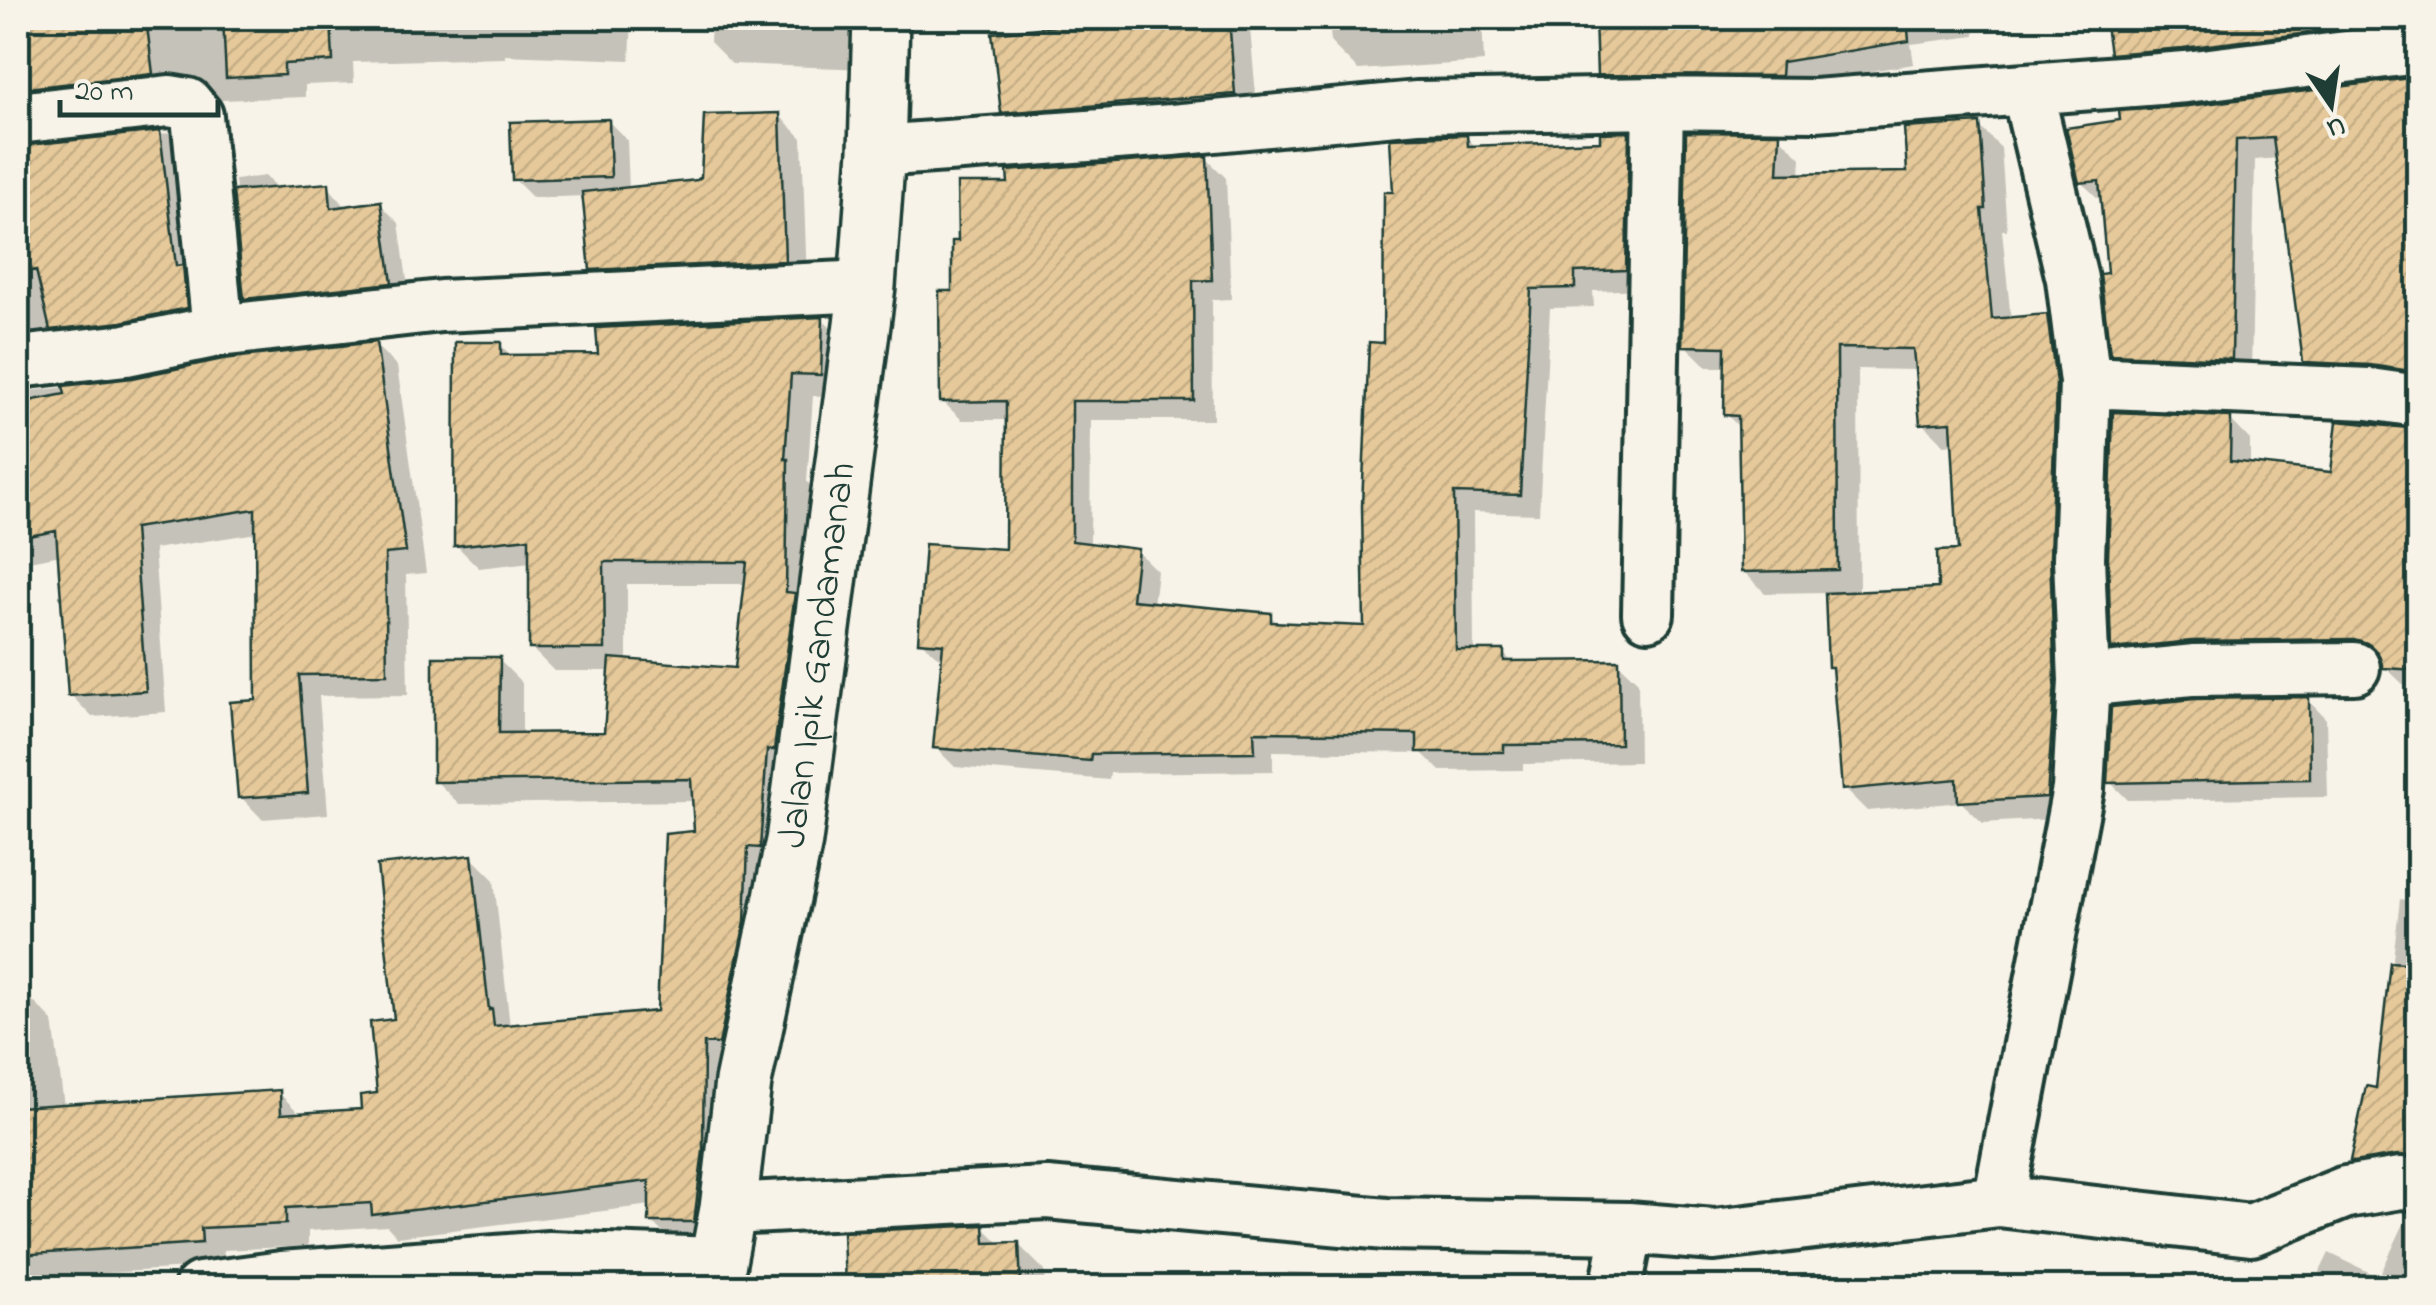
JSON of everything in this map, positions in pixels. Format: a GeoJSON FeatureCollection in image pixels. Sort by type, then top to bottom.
{"type":"FeatureCollection","features":[{"type":"Feature","properties":{"kind":"street","name":"Jalan Ipik Gandamanah"},"geometry":{"type":"LineString","coordinates":[[714,1275],[728,1209],[743,1082],[794,841],[867,286],[881,18]]}},
{"type":"Feature","properties":{"kind":"street"},"geometry":{"type":"LineString","coordinates":[[876,151],[1172,130],[1417,107],[1815,105],[2186,78],[2418,48]]}},
{"type":"Feature","properties":{"kind":"street"},"geometry":{"type":"LineString","coordinates":[[1999,1201],[2078,789],[2084,681],[2079,558],[2085,382],[2072,279],[2028,89]]}},
{"type":"Feature","properties":{"kind":"street"},"geometry":{"type":"LineString","coordinates":[[18,118],[168,101],[187,104],[197,116],[218,331]]}},
{"type":"Feature","properties":{"kind":"street"},"geometry":{"type":"LineString","coordinates":[[1648,614],[1658,103]]}},
{"type":"Feature","properties":{"kind":"street"},"geometry":{"type":"LineString","coordinates":[[18,362],[126,350],[218,331],[441,306],[867,286]]}},
{"type":"Feature","properties":{"kind":"street"},"geometry":{"type":"LineString","coordinates":[[2085,382],[2369,394],[2418,401]]}},
{"type":"Feature","properties":{"kind":"street"},"geometry":{"type":"LineString","coordinates":[[2084,681],[2194,670],[2354,668]]}},
{"type":"Feature","properties":{"kind":"street"},"geometry":{"type":"LineString","coordinates":[[728,1209],[1047,1193],[1386,1224],[1628,1228],[1714,1235],[1999,1201],[2251,1230],[2346,1192],[2401,1183],[2418,1186]]}},
{"type":"Feature","properties":{"kind":"street"},"geometry":{"type":"LineString","coordinates":[[1616,1288],[1628,1228]]}},
{"type":"Feature","properties":{"kind":"street"},"geometry":{"type":"LineString","coordinates":[[200,1288],[550,1258],[714,1275]]}},
{"type":"Feature","properties":{"kind":"building"},"geometry":{"type":"Polygon","coordinates":[[[18,18],[146,18],[153,74],[18,89],[18,18]]]}},
{"type":"Feature","properties":{"kind":"building"},"geometry":{"type":"Polygon","coordinates":[[[223,18],[331,18],[333,61],[284,64],[284,75],[226,78],[223,18]]]}},
{"type":"Feature","properties":{"kind":"building"},"geometry":{"type":"Polygon","coordinates":[[[1131,18],[1229,18],[1235,94],[1001,113],[992,33],[1131,18]]]}},
{"type":"Feature","properties":{"kind":"building"},"geometry":{"type":"Polygon","coordinates":[[[1595,18],[1907,18],[1909,41],[1782,62],[1781,76],[1597,75],[1595,18]]]}},
{"type":"Feature","properties":{"kind":"building"},"geometry":{"type":"Polygon","coordinates":[[[2105,18],[2418,18],[2418,20],[2110,54],[2105,18]]]}},
{"type":"Feature","properties":{"kind":"building"},"geometry":{"type":"Polygon","coordinates":[[[2418,77],[2418,93],[2411,94],[2418,189],[2418,372],[2303,362],[2273,138],[2236,140],[2232,359],[2110,354],[2100,274],[2107,273],[2099,181],[2079,183],[2066,128],[2120,120],[2119,111],[2418,77]]]}},
{"type":"Feature","properties":{"kind":"building"},"geometry":{"type":"Polygon","coordinates":[[[780,113],[785,261],[590,270],[582,192],[697,180],[701,177],[704,115],[780,113]]]}},
{"type":"Feature","properties":{"kind":"building"},"geometry":{"type":"Polygon","coordinates":[[[609,119],[611,177],[512,180],[510,122],[609,119]]]}},
{"type":"Feature","properties":{"kind":"building"},"geometry":{"type":"Polygon","coordinates":[[[1980,123],[1986,209],[1982,209],[1992,319],[2047,314],[2056,383],[2050,557],[2055,681],[2047,797],[1958,802],[1957,779],[1842,790],[1832,667],[1828,667],[1825,593],[1938,588],[1937,551],[1958,550],[1951,422],[1920,424],[1913,349],[1837,348],[1838,570],[1741,572],[1738,416],[1724,415],[1725,347],[1682,346],[1686,132],[1780,133],[1778,174],[1907,172],[1904,128],[1980,123]]]}},
{"type":"Feature","properties":{"kind":"building"},"geometry":{"type":"Polygon","coordinates":[[[160,131],[176,266],[183,265],[187,308],[122,322],[50,330],[36,270],[18,274],[18,146],[160,131]]]}},
{"type":"Feature","properties":{"kind":"building"},"geometry":{"type":"Polygon","coordinates":[[[1629,132],[1626,270],[1575,272],[1575,288],[1531,289],[1520,495],[1454,493],[1456,650],[1504,650],[1504,661],[1619,660],[1620,744],[1504,745],[1504,752],[1417,752],[1417,734],[1254,732],[1255,752],[1091,754],[1090,761],[933,748],[943,644],[918,642],[925,544],[1005,549],[1006,401],[940,402],[939,291],[952,291],[952,241],[958,241],[957,183],[1008,183],[1007,171],[1207,156],[1212,280],[1193,281],[1194,401],[1072,401],[1072,541],[1138,549],[1132,600],[1271,613],[1271,622],[1364,626],[1362,506],[1369,342],[1383,343],[1384,192],[1393,192],[1390,138],[1467,135],[1468,146],[1600,141],[1600,133],[1629,132]]]}},
{"type":"Feature","properties":{"kind":"building"},"geometry":{"type":"Polygon","coordinates":[[[329,183],[331,208],[381,201],[392,283],[244,299],[233,191],[329,183]]]}},
{"type":"Feature","properties":{"kind":"building"},"geometry":{"type":"Polygon","coordinates":[[[823,317],[821,375],[791,374],[785,459],[786,592],[795,593],[774,750],[767,750],[760,848],[748,847],[745,922],[719,1044],[704,1043],[703,1151],[694,1222],[649,1222],[649,1181],[372,1215],[371,1203],[286,1208],[286,1224],[201,1228],[202,1243],[18,1255],[18,1107],[280,1090],[281,1114],[361,1109],[360,1095],[377,1093],[370,1022],[394,1019],[377,865],[472,855],[494,1026],[657,1011],[665,834],[694,831],[691,779],[433,782],[433,657],[500,657],[499,733],[604,732],[610,658],[735,668],[747,562],[604,562],[605,649],[529,649],[529,538],[454,546],[455,342],[501,342],[501,355],[598,354],[596,328],[823,317]]]}},
{"type":"Feature","properties":{"kind":"building"},"geometry":{"type":"Polygon","coordinates":[[[376,342],[406,552],[385,554],[387,674],[299,675],[308,793],[238,798],[230,702],[256,700],[255,509],[134,528],[146,691],[68,696],[56,531],[18,538],[18,403],[65,394],[63,386],[132,378],[223,359],[376,342]]]}},
{"type":"Feature","properties":{"kind":"building"},"geometry":{"type":"Polygon","coordinates":[[[2113,412],[2231,417],[2230,461],[2331,472],[2337,421],[2418,429],[2418,670],[2383,668],[2378,653],[2367,643],[2354,639],[2192,641],[2111,649],[2108,558],[2113,412]]]}},
{"type":"Feature","properties":{"kind":"building"},"geometry":{"type":"Polygon","coordinates":[[[2309,697],[2310,779],[2107,783],[2111,707],[2195,699],[2309,697]]]}},
{"type":"Feature","properties":{"kind":"building"},"geometry":{"type":"Polygon","coordinates":[[[2390,962],[2418,964],[2418,1156],[2353,1162],[2350,1161],[2366,1086],[2376,1088],[2390,962]]]}},
{"type":"Feature","properties":{"kind":"building"},"geometry":{"type":"Polygon","coordinates":[[[984,1225],[985,1243],[1019,1242],[1021,1288],[845,1288],[843,1232],[984,1225]]]}}]}
